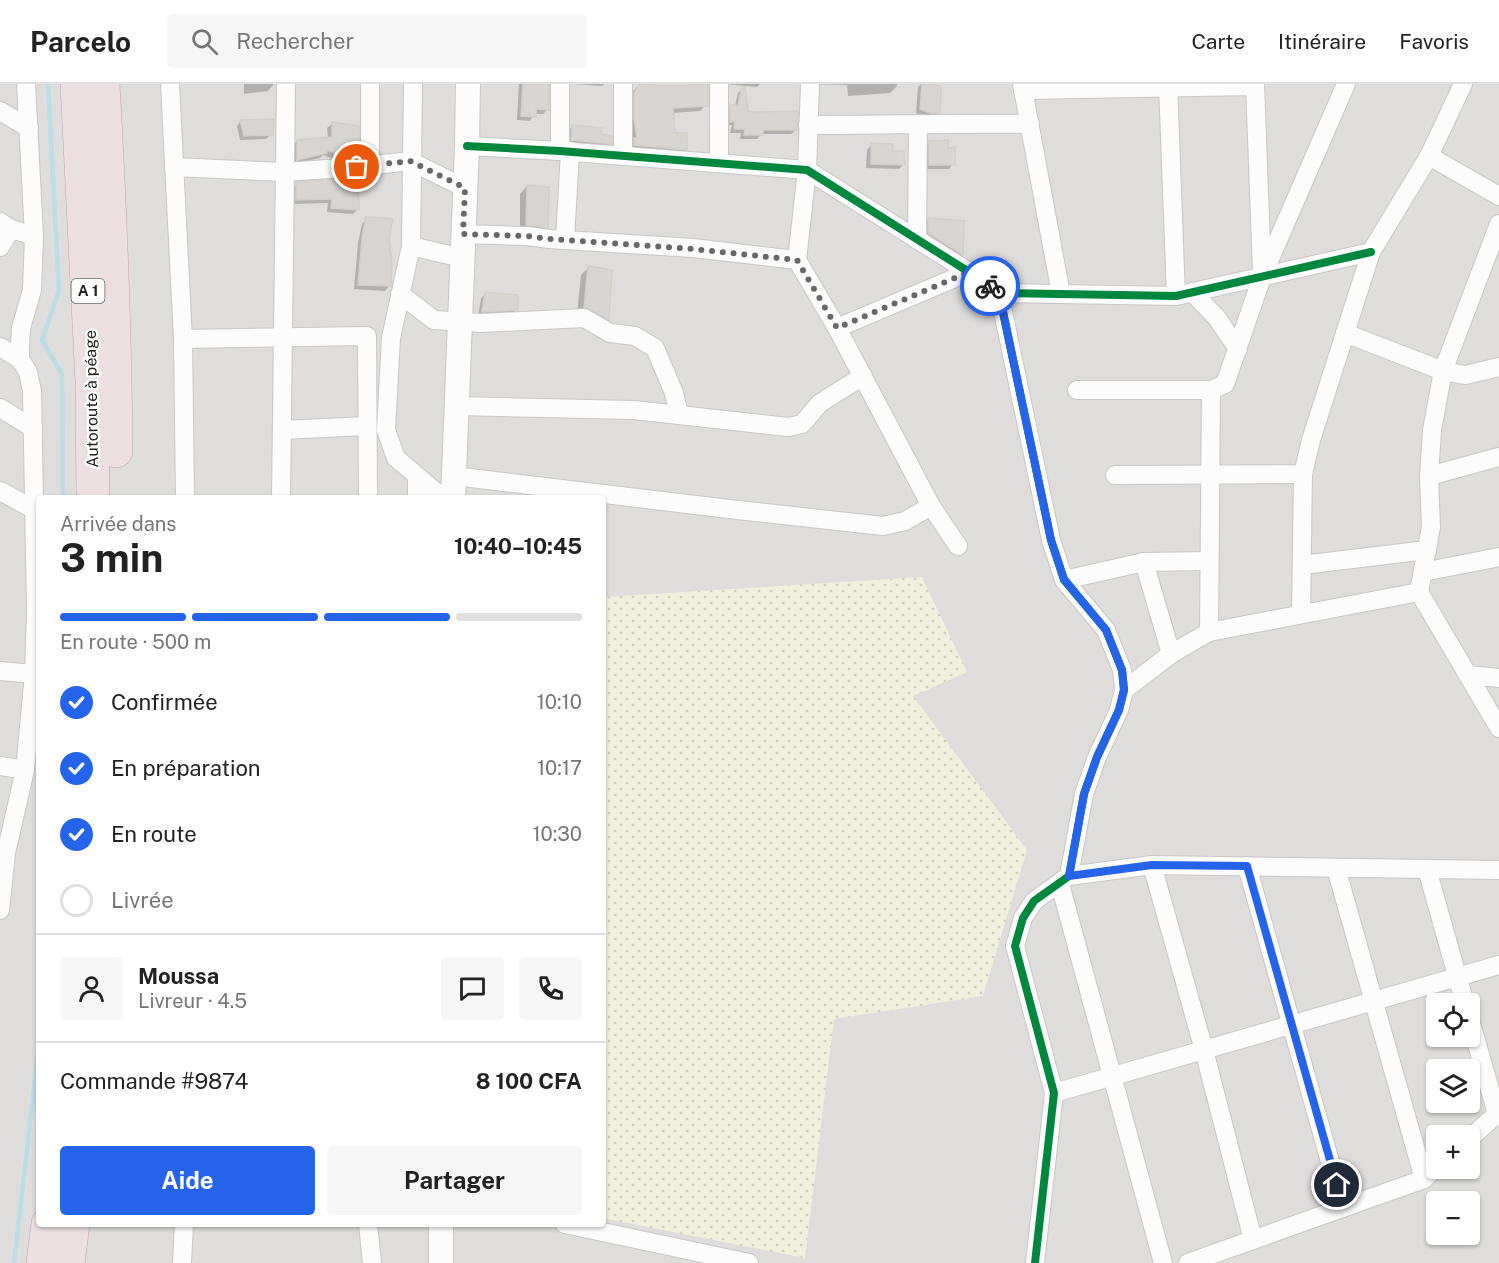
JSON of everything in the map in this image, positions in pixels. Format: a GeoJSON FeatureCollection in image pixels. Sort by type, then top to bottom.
{"type":"FeatureCollection","features":[{"type":"Feature","properties":{"kind":"highway","name":"Autoroute à péage"},"geometry":{"type":"LineString","coordinates":[[77,84],[92,381],[93,495]]}},
{"type":"Feature","properties":{"kind":"highway","name":"A 1"},"geometry":{"type":"LineString","coordinates":[[103,84],[116,372],[116,495]]}},
{"type":"Feature","properties":{"kind":"highway"},"geometry":{"type":"LineString","coordinates":[[43,1263],[48,1227]]}},
{"type":"Feature","properties":{"kind":"highway"},"geometry":{"type":"LineString","coordinates":[[68,1263],[73,1227]]}},
{"type":"Feature","properties":{"kind":"street"},"geometry":{"type":"LineString","coordinates":[[20,359],[21,328],[32,290],[34,236],[26,84]]}},
{"type":"Feature","properties":{"kind":"street"},"geometry":{"type":"LineString","coordinates":[[170,84],[183,339],[185,495]]}},
{"type":"Feature","properties":{"kind":"street"},"geometry":{"type":"LineString","coordinates":[[281,495],[286,84]]}},
{"type":"Feature","properties":{"kind":"street"},"geometry":{"type":"LineString","coordinates":[[370,84],[370,166]]}},
{"type":"Feature","properties":{"kind":"street"},"geometry":{"type":"LineString","coordinates":[[413,84],[410,161],[411,246],[391,338],[386,430],[396,458],[439,495]]}},
{"type":"Feature","properties":{"kind":"street"},"geometry":{"type":"LineString","coordinates":[[468,84],[454,487],[554,495]]}},
{"type":"Feature","properties":{"kind":"street"},"geometry":{"type":"LineString","coordinates":[[560,84],[565,151],[565,240]]}},
{"type":"Feature","properties":{"kind":"street"},"geometry":{"type":"LineString","coordinates":[[623,84],[623,156]]}},
{"type":"Feature","properties":{"kind":"street"},"geometry":{"type":"LineString","coordinates":[[719,163],[720,84]]}},
{"type":"Feature","properties":{"kind":"street"},"geometry":{"type":"LineString","coordinates":[[810,84],[807,170],[797,260],[837,328],[931,507],[957,546]]}},
{"type":"Feature","properties":{"kind":"street"},"geometry":{"type":"LineString","coordinates":[[1077,390],[1211,390],[1225,384],[1262,277],[1346,84]]}},
{"type":"Feature","properties":{"kind":"street"},"geometry":{"type":"LineString","coordinates":[[1301,614],[1302,474],[1345,333],[1371,252],[1429,156],[1463,84]]}},
{"type":"Feature","properties":{"kind":"street"},"geometry":{"type":"LineString","coordinates":[[1061,294],[1023,87],[1255,85],[1262,277]]}},
{"type":"Feature","properties":{"kind":"street"},"geometry":{"type":"LineString","coordinates":[[1168,86],[1184,294],[1217,318],[1238,349]]}},
{"type":"Feature","properties":{"kind":"street"},"geometry":{"type":"LineString","coordinates":[[0,111],[29,128]]}},
{"type":"Feature","properties":{"kind":"street"},"geometry":{"type":"LineString","coordinates":[[808,125],[918,125],[942,122],[1030,124]]}},
{"type":"Feature","properties":{"kind":"street"},"geometry":{"type":"LineString","coordinates":[[917,240],[918,125]]}},
{"type":"Feature","properties":{"kind":"street"},"geometry":{"type":"LineString","coordinates":[[467,146],[565,151],[807,170],[999,293],[1184,294],[1371,252]]}},
{"type":"Feature","properties":{"kind":"street"},"geometry":{"type":"LineString","coordinates":[[1429,156],[1499,196]]}},
{"type":"Feature","properties":{"kind":"street"},"geometry":{"type":"LineString","coordinates":[[174,167],[284,172],[410,161],[465,188]]}},
{"type":"Feature","properties":{"kind":"street"},"geometry":{"type":"LineString","coordinates":[[1499,224],[1443,371],[1432,430],[1429,476],[1431,527],[1419,592],[1499,728]]}},
{"type":"Feature","properties":{"kind":"street"},"geometry":{"type":"LineString","coordinates":[[0,247],[5,226],[34,236]]}},
{"type":"Feature","properties":{"kind":"street"},"geometry":{"type":"LineString","coordinates":[[463,234],[527,236],[797,260]]}},
{"type":"Feature","properties":{"kind":"street"},"geometry":{"type":"LineString","coordinates":[[411,246],[462,258]]}},
{"type":"Feature","properties":{"kind":"street"},"geometry":{"type":"LineString","coordinates":[[837,328],[969,272]]}},
{"type":"Feature","properties":{"kind":"street"},"geometry":{"type":"LineString","coordinates":[[999,293],[1051,540],[1064,579],[1106,630],[1122,670],[1124,690],[1119,710],[1097,757],[1084,794],[1064,880],[1112,1077],[1163,1263]]}},
{"type":"Feature","properties":{"kind":"street"},"geometry":{"type":"LineString","coordinates":[[400,294],[434,320],[481,323],[584,318],[610,333],[635,336],[655,348],[674,393],[679,415]]}},
{"type":"Feature","properties":{"kind":"street"},"geometry":{"type":"LineString","coordinates":[[1345,333],[1443,371],[1465,375],[1499,367]]}},
{"type":"Feature","properties":{"kind":"street"},"geometry":{"type":"LineString","coordinates":[[183,339],[367,336],[368,495]]}},
{"type":"Feature","properties":{"kind":"street"},"geometry":{"type":"LineString","coordinates":[[0,347],[20,359],[28,372],[32,391],[36,611],[34,674],[25,770],[5,829],[6,853],[0,909]]}},
{"type":"Feature","properties":{"kind":"street"},"geometry":{"type":"LineString","coordinates":[[457,406],[634,410],[789,427],[802,424],[820,404],[863,376]]}},
{"type":"Feature","properties":{"kind":"street"},"geometry":{"type":"LineString","coordinates":[[1209,632],[1211,390]]}},
{"type":"Feature","properties":{"kind":"street"},"geometry":{"type":"LineString","coordinates":[[0,408],[33,428]]}},
{"type":"Feature","properties":{"kind":"street"},"geometry":{"type":"LineString","coordinates":[[282,430],[367,426]]}},
{"type":"Feature","properties":{"kind":"street"},"geometry":{"type":"LineString","coordinates":[[1429,476],[1499,457]]}},
{"type":"Feature","properties":{"kind":"street"},"geometry":{"type":"LineString","coordinates":[[1115,475],[1302,474]]}},
{"type":"Feature","properties":{"kind":"street"},"geometry":{"type":"LineString","coordinates":[[417,476],[417,495]]}},
{"type":"Feature","properties":{"kind":"street"},"geometry":{"type":"LineString","coordinates":[[0,491],[35,510]]}},
{"type":"Feature","properties":{"kind":"street"},"geometry":{"type":"LineString","coordinates":[[606,499],[729,509],[883,526],[905,521],[931,507]]}},
{"type":"Feature","properties":{"kind":"street"},"geometry":{"type":"LineString","coordinates":[[1302,565],[1427,550]]}},
{"type":"Feature","properties":{"kind":"street"},"geometry":{"type":"LineString","coordinates":[[1423,572],[1499,557]]}},
{"type":"Feature","properties":{"kind":"street"},"geometry":{"type":"LineString","coordinates":[[1064,579],[1144,562],[1209,561]]}},
{"type":"Feature","properties":{"kind":"street"},"geometry":{"type":"LineString","coordinates":[[1144,562],[1171,654]]}},
{"type":"Feature","properties":{"kind":"street"},"geometry":{"type":"LineString","coordinates":[[1124,690],[1171,654],[1209,632],[1419,592]]}},
{"type":"Feature","properties":{"kind":"street"},"geometry":{"type":"LineString","coordinates":[[0,671],[34,674]]}},
{"type":"Feature","properties":{"kind":"street"},"geometry":{"type":"LineString","coordinates":[[1468,675],[1499,678]]}},
{"type":"Feature","properties":{"kind":"street"},"geometry":{"type":"LineString","coordinates":[[0,766],[25,770]]}},
{"type":"Feature","properties":{"kind":"street"},"geometry":{"type":"LineString","coordinates":[[1152,865],[1204,1050],[1253,1240]]}},
{"type":"Feature","properties":{"kind":"street"},"geometry":{"type":"LineString","coordinates":[[1035,1263],[1054,1093],[1015,945],[1023,918],[1034,901],[1064,880],[1152,865],[1499,870]]}},
{"type":"Feature","properties":{"kind":"street"},"geometry":{"type":"LineString","coordinates":[[1247,866],[1343,1208]]}},
{"type":"Feature","properties":{"kind":"street"},"geometry":{"type":"LineString","coordinates":[[1336,868],[1374,1001],[1426,1161]]}},
{"type":"Feature","properties":{"kind":"street"},"geometry":{"type":"LineString","coordinates":[[1427,869],[1462,993]]}},
{"type":"Feature","properties":{"kind":"street"},"geometry":{"type":"LineString","coordinates":[[1054,1093],[1499,965]]}},
{"type":"Feature","properties":{"kind":"street"},"geometry":{"type":"LineString","coordinates":[[1478,1047],[1498,1115],[1480,1130]]}},
{"type":"Feature","properties":{"kind":"street"},"geometry":{"type":"LineString","coordinates":[[1188,1263],[1343,1208],[1426,1175]]}},
{"type":"Feature","properties":{"kind":"street"},"geometry":{"type":"LineString","coordinates":[[184,1227],[188,1261]]}},
{"type":"Feature","properties":{"kind":"street"},"geometry":{"type":"LineString","coordinates":[[365,1227],[372,1263]]}},
{"type":"Feature","properties":{"kind":"street"},"geometry":{"type":"LineString","coordinates":[[441,1227],[441,1263]]}},
{"type":"Feature","properties":{"kind":"street"},"geometry":{"type":"LineString","coordinates":[[579,1227],[749,1263]]}},
{"type":"Feature","properties":{"kind":"shaded area"},"geometry":{"type":"Polygon","coordinates":[[[0,84],[1499,84],[1499,1263],[0,1263],[0,84]]]}},
{"type":"Feature","properties":{"kind":"green space"},"geometry":{"type":"Polygon","coordinates":[[[922,577],[967,672],[913,696],[1027,850],[983,996],[834,1019],[805,1258],[606,1219],[606,597],[922,577]]]}},
{"type":"Feature","properties":{"kind":"building"},"geometry":{"type":"Polygon","coordinates":[[[523,84],[549,84],[549,110],[536,109],[536,117],[521,116],[523,84]]]}},
{"type":"Feature","properties":{"kind":"building"},"geometry":{"type":"Polygon","coordinates":[[[639,84],[672,86],[708,84],[708,106],[673,108],[675,133],[687,133],[687,150],[634,145],[634,138],[637,138],[634,94],[639,84]]]}},
{"type":"Feature","properties":{"kind":"building"},"geometry":{"type":"Polygon","coordinates":[[[922,84],[941,87],[940,113],[930,113],[920,109],[922,84]]]}},
{"type":"Feature","properties":{"kind":"building"},"geometry":{"type":"Polygon","coordinates":[[[742,87],[745,87],[748,112],[798,111],[797,130],[763,130],[763,135],[744,135],[745,129],[734,129],[735,121],[730,122],[730,105],[738,105],[742,87]]]}},
{"type":"Feature","properties":{"kind":"building"},"geometry":{"type":"Polygon","coordinates":[[[274,119],[273,135],[244,136],[240,120],[274,119]]]}},
{"type":"Feature","properties":{"kind":"building"},"geometry":{"type":"Polygon","coordinates":[[[332,122],[359,126],[359,155],[346,157],[327,150],[327,153],[297,160],[297,140],[332,137],[332,122]]]}},
{"type":"Feature","properties":{"kind":"building"},"geometry":{"type":"Polygon","coordinates":[[[572,125],[602,128],[601,134],[612,136],[612,144],[571,140],[572,125]]]}},
{"type":"Feature","properties":{"kind":"building"},"geometry":{"type":"Polygon","coordinates":[[[948,140],[948,148],[955,147],[955,165],[929,165],[929,141],[948,140]]]}},
{"type":"Feature","properties":{"kind":"building"},"geometry":{"type":"Polygon","coordinates":[[[871,143],[893,144],[892,151],[904,151],[905,165],[871,164],[871,143]]]}},
{"type":"Feature","properties":{"kind":"building"},"geometry":{"type":"Polygon","coordinates":[[[358,178],[359,210],[331,208],[332,199],[296,200],[296,182],[358,178]]]}},
{"type":"Feature","properties":{"kind":"building"},"geometry":{"type":"Polygon","coordinates":[[[527,185],[549,187],[548,228],[526,225],[527,185]]]}},
{"type":"Feature","properties":{"kind":"building"},"geometry":{"type":"Polygon","coordinates":[[[366,217],[393,219],[389,237],[392,264],[391,286],[358,285],[366,217]]]}},
{"type":"Feature","properties":{"kind":"building"},"geometry":{"type":"Polygon","coordinates":[[[928,218],[964,221],[963,255],[928,233],[928,218]]]}},
{"type":"Feature","properties":{"kind":"building"},"geometry":{"type":"Polygon","coordinates":[[[588,266],[612,270],[609,320],[584,307],[588,266]]]}},
{"type":"Feature","properties":{"kind":"building"},"geometry":{"type":"Polygon","coordinates":[[[485,292],[518,295],[518,310],[482,312],[485,292]]]}},
{"type":"Feature","properties":{"kind":"waterway"},"geometry":{"type":"LineString","coordinates":[[48,84],[59,291],[42,340],[62,374],[63,495]]}},
{"type":"Feature","properties":{"kind":"waterway"},"geometry":{"type":"LineString","coordinates":[[14,1263],[36,1071]]}},
{"type":"Feature","properties":{"kind":"cycle path"},"geometry":{"type":"LineString","coordinates":[[467,146],[807,170],[999,293],[1176,296],[1371,252]]}},
{"type":"Feature","properties":{"kind":"cycle path"},"geometry":{"type":"LineString","coordinates":[[999,293],[1051,540],[1064,580],[1106,630],[1122,670],[1124,690],[1119,710],[1097,757],[1084,794],[1069,876],[1034,901],[1023,918],[1015,946],[1054,1093],[1035,1263]]}},
{"type":"Feature","properties":{"kind":"way so far"},"geometry":{"type":"LineString","coordinates":[[357,167],[410,161],[465,188],[463,234],[527,236],[797,260],[837,328],[969,272],[990,286]]}},
{"type":"Feature","properties":{"kind":"route"},"geometry":{"type":"LineString","coordinates":[[990,286],[999,293],[1051,540],[1064,579],[1106,630],[1122,670],[1124,690],[1119,710],[1097,757],[1084,794],[1069,876],[1152,865],[1247,866],[1337,1185]]}}]}
